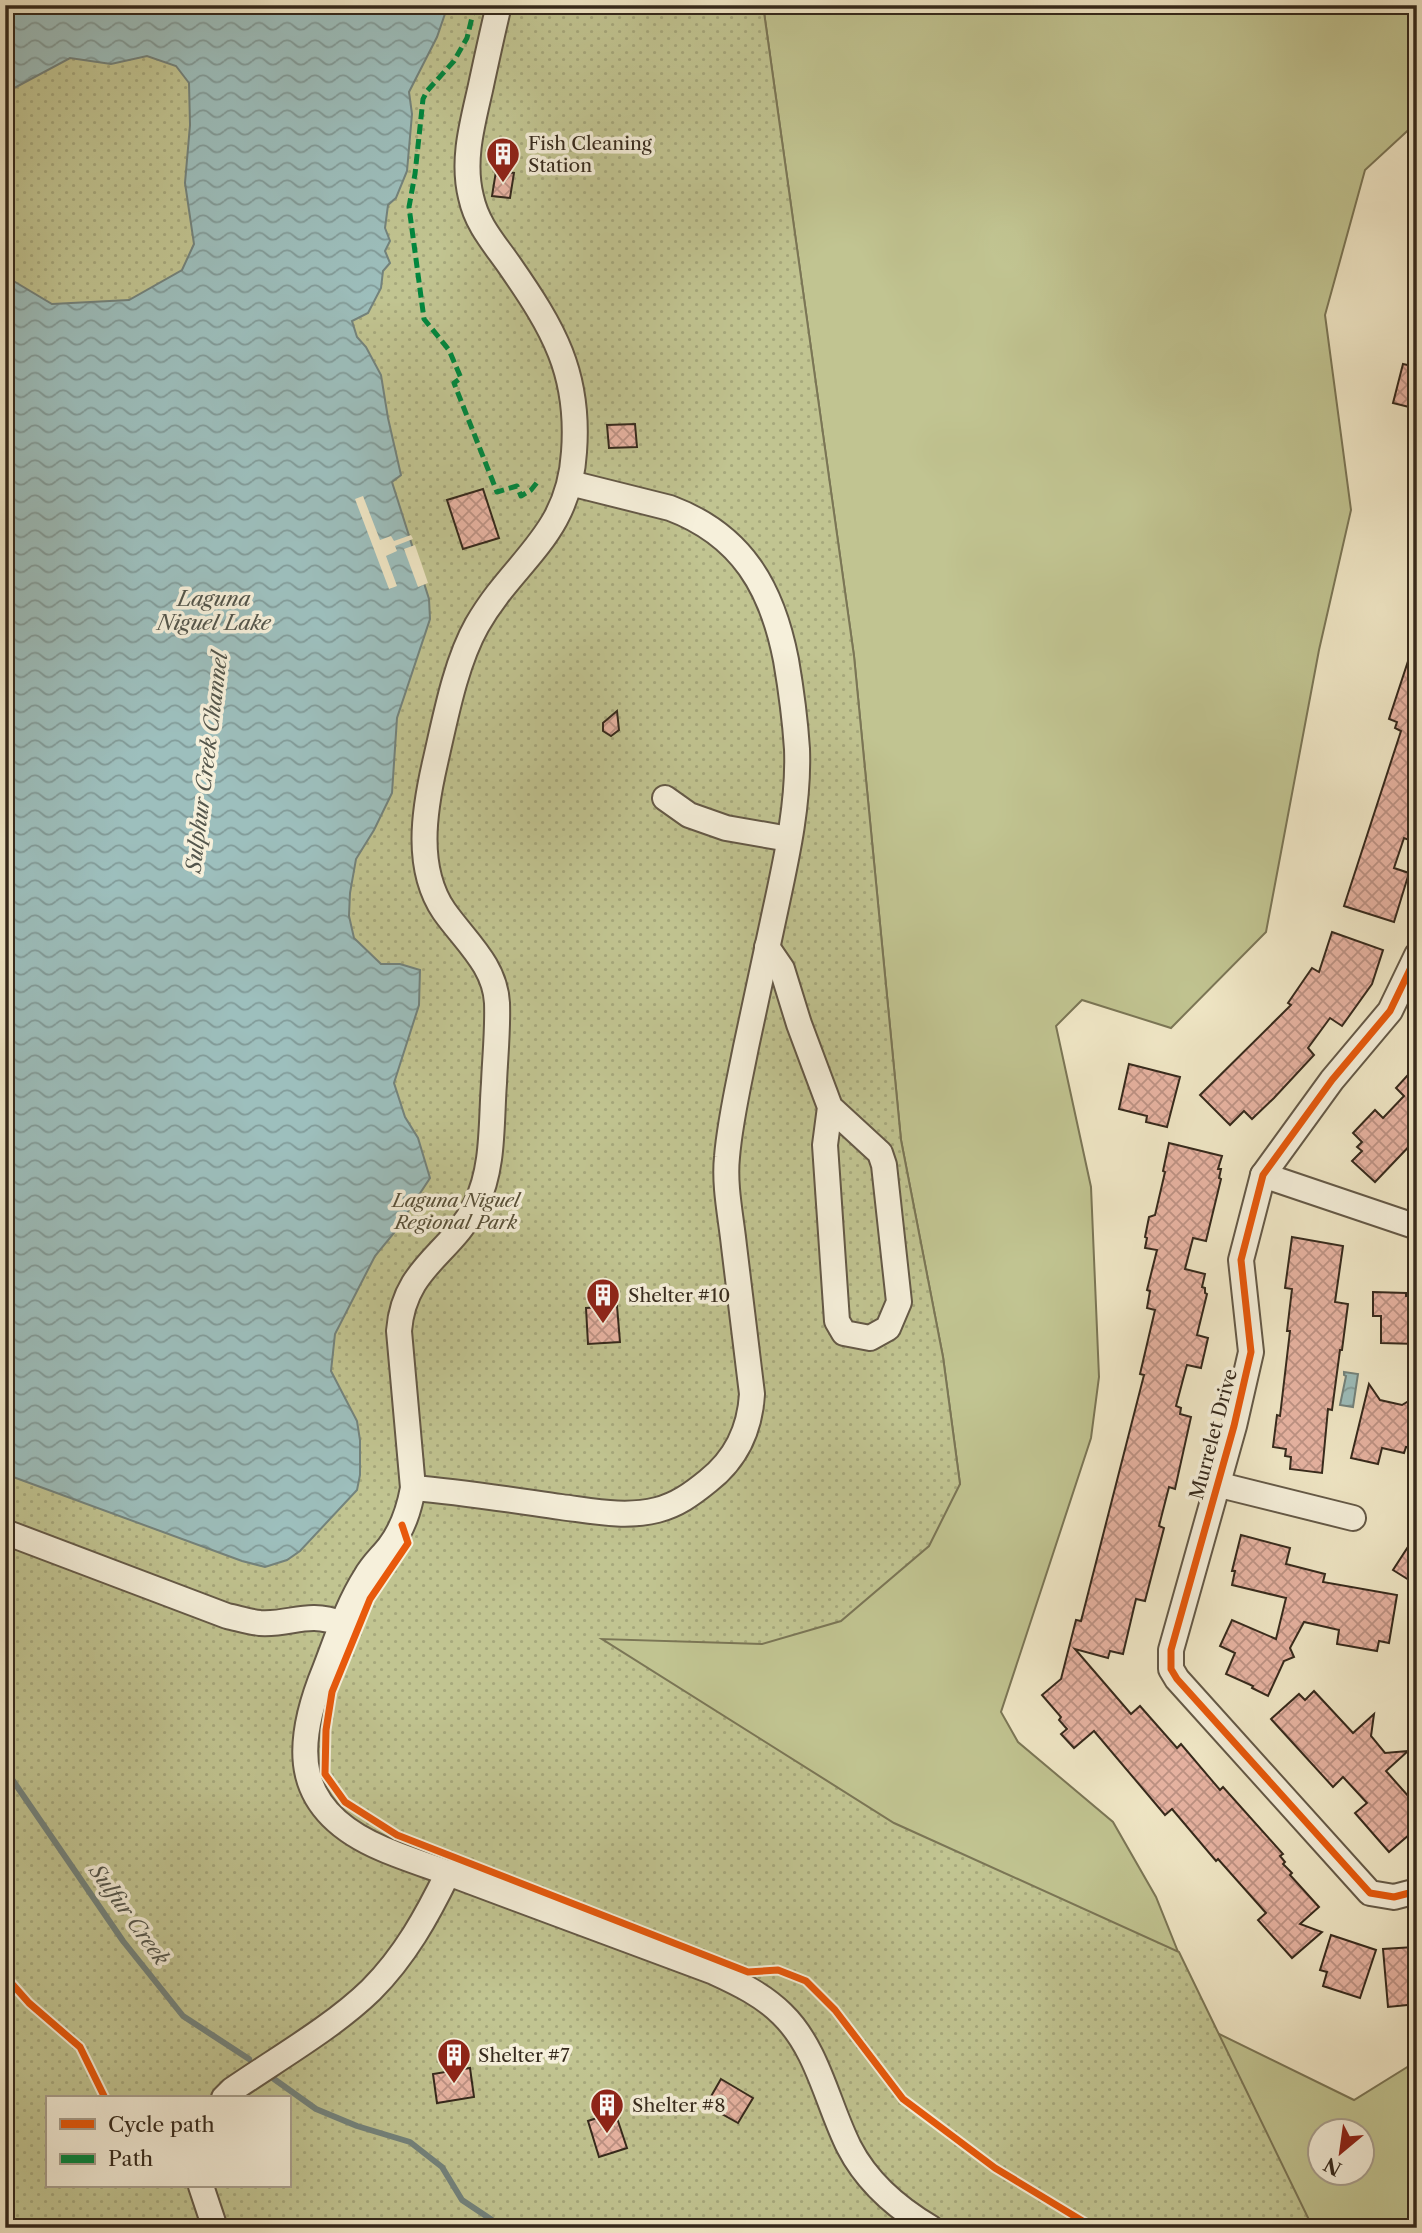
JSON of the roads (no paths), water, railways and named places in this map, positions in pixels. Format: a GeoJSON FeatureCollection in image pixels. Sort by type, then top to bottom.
{"type":"FeatureCollection","features":[{"type":"Feature","properties":{"kind":"street"},"geometry":{"type":"LineString","coordinates":[[499,5],[470,132],[470,195],[487,236],[542,314],[566,364],[575,432],[570,483],[566,499],[553,525],[498,593],[471,637],[449,708],[428,798],[424,850],[434,893],[489,970],[496,994],[497,1025],[490,1143],[480,1195],[469,1217],[418,1276],[404,1301],[400,1315],[400,1347],[413,1488],[408,1513],[391,1544],[366,1575],[316,1689],[306,1723],[305,1752],[309,1784],[325,1809],[350,1831],[381,1849],[714,1972],[770,2003],[784,2015],[815,2064],[844,2135],[861,2165],[893,2202],[932,2228]]}},
{"type":"Feature","properties":{"kind":"street"},"geometry":{"type":"LineString","coordinates":[[413,1488],[613,1513],[634,1514],[659,1510],[689,1496],[719,1473],[729,1461],[746,1429],[752,1394],[726,1174],[727,1153],[735,1100],[789,839],[797,751],[790,681],[780,632],[769,601],[750,566],[731,545],[685,513],[655,503],[570,483]]}},
{"type":"Feature","properties":{"kind":"street"},"geometry":{"type":"LineString","coordinates":[[664,798],[689,815],[726,828],[789,839]]}},
{"type":"Feature","properties":{"kind":"street"},"geometry":{"type":"LineString","coordinates":[[767,947],[782,969],[830,1107],[880,1153],[884,1165],[899,1302],[888,1328],[870,1338],[844,1334],[837,1321],[825,1145],[830,1107]]}},
{"type":"Feature","properties":{"kind":"street","name":"Murrelet Drive"},"geometry":{"type":"LineString","coordinates":[[1417,955],[1390,1012],[1332,1080],[1263,1175],[1241,1260],[1251,1352],[1234,1426],[1171,1650],[1171,1669],[1177,1679],[1370,1893],[1394,1897],[1417,1891]]}},
{"type":"Feature","properties":{"kind":"street"},"geometry":{"type":"LineString","coordinates":[[1263,1175],[1417,1227]]}},
{"type":"Feature","properties":{"kind":"street"},"geometry":{"type":"LineString","coordinates":[[1216,1484],[1353,1518]]}},
{"type":"Feature","properties":{"kind":"street"},"geometry":{"type":"LineString","coordinates":[[5,1532],[227,1616],[260,1623],[310,1617],[343,1624]]}},
{"type":"Feature","properties":{"kind":"street"},"geometry":{"type":"LineString","coordinates":[[226,2096],[338,2017],[371,1990],[428,1916],[448,1874]]}},
{"type":"Feature","properties":{"kind":"street"},"geometry":{"type":"LineString","coordinates":[[202,2188],[215,2228]]}},
{"type":"Feature","properties":{"kind":"water","name":"Laguna Niguel Lake"},"geometry":{"type":"Polygon","coordinates":[[[5,5],[448,5],[437,37],[409,92],[412,114],[407,171],[396,198],[388,205],[385,228],[390,241],[385,251],[390,263],[383,271],[381,288],[368,313],[352,321],[357,337],[366,347],[381,375],[401,475],[392,482],[429,599],[430,619],[397,718],[392,793],[356,859],[349,916],[354,938],[381,964],[400,964],[420,970],[419,1005],[394,1083],[405,1117],[418,1138],[430,1178],[394,1233],[375,1256],[335,1334],[331,1371],[357,1421],[360,1440],[357,1490],[300,1551],[287,1560],[265,1567],[5,1474],[5,276],[52,304],[129,300],[182,270],[194,244],[185,183],[190,125],[189,83],[176,66],[147,56],[111,64],[70,58],[5,93],[5,5]]]}},
{"type":"Feature","properties":{"kind":"water"},"geometry":{"type":"Polygon","coordinates":[[[1344,1372],[1358,1374],[1353,1407],[1340,1405],[1346,1376],[1344,1372]]]}},
{"type":"Feature","properties":{"kind":"waterway","name":"Sulfur Creek"},"geometry":{"type":"LineString","coordinates":[[5,1769],[123,1941],[183,2016],[249,2059]]}},
{"type":"Feature","properties":{"kind":"waterway","name":"Sulfur Creek"},"geometry":{"type":"LineString","coordinates":[[274,2079],[316,2109],[357,2126],[410,2142],[442,2167],[462,2200],[504,2228]]}},
{"type":"Feature","properties":{"kind":"place","name":"Fish Cleaning Station"},"geometry":{"type":"Point","coordinates":[503,184]}},
{"type":"Feature","properties":{"kind":"place","name":"Shelter #10"},"geometry":{"type":"Point","coordinates":[603,1325]}},
{"type":"Feature","properties":{"kind":"place","name":"Shelter #7"},"geometry":{"type":"Point","coordinates":[454,2085]}},
{"type":"Feature","properties":{"kind":"place","name":"Shelter #8"},"geometry":{"type":"Point","coordinates":[607,2135]}},
{"type":"Feature","properties":{"kind":"water label","name":"Sulphur Creek Channel"},"geometry":{"type":"Point","coordinates":[207,762]}},
{"type":"Feature","properties":{"kind":"park label","name":"Laguna Niguel Regional Park"},"geometry":{"type":"Point","coordinates":[456,1211]}}]}
